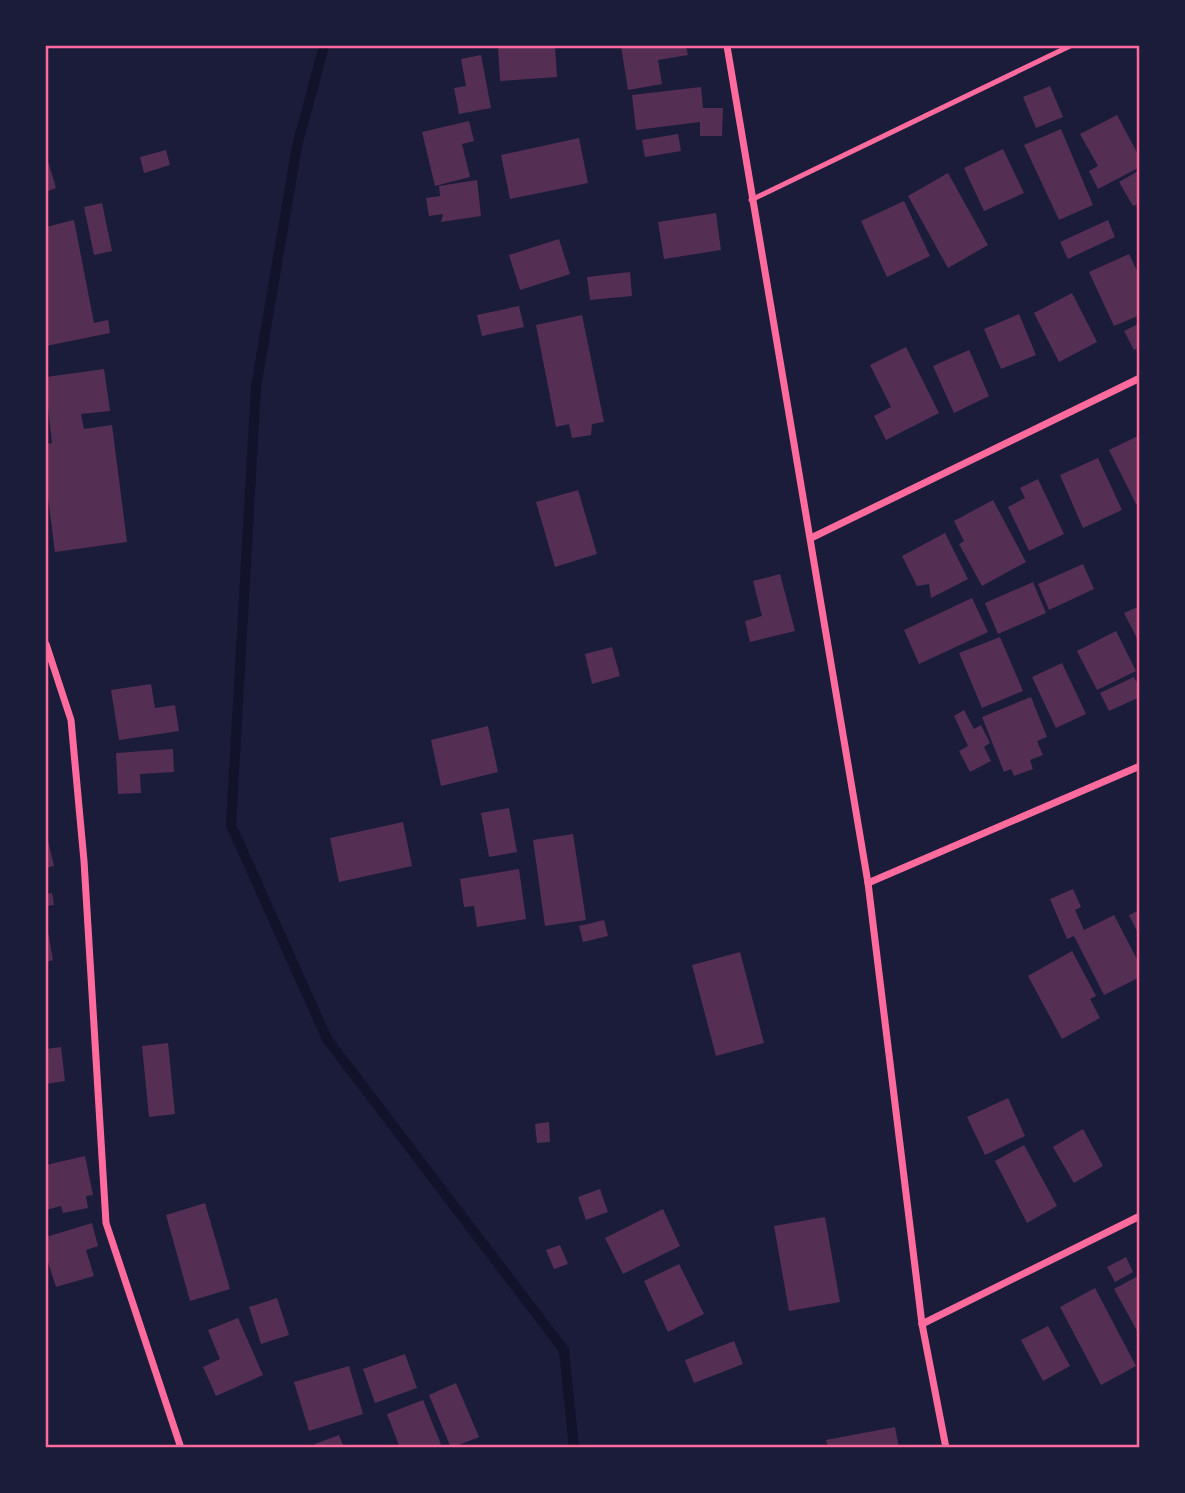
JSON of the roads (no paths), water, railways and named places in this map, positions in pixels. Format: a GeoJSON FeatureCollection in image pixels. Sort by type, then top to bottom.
{"type":"FeatureCollection","features":[{"type":"Feature","properties":{"kind":"street"},"geometry":{"type":"LineString","coordinates":[[727,46],[868,883],[922,1324],[946,1447]]}},
{"type":"Feature","properties":{"kind":"street"},"geometry":{"type":"LineString","coordinates":[[811,538],[1139,378]]}},
{"type":"Feature","properties":{"kind":"street"},"geometry":{"type":"LineString","coordinates":[[46,644],[72,720],[84,860],[106,1223],[181,1447]]}},
{"type":"Feature","properties":{"kind":"street"},"geometry":{"type":"LineString","coordinates":[[868,883],[1139,766]]}},
{"type":"Feature","properties":{"kind":"street"},"geometry":{"type":"LineString","coordinates":[[922,1324],[1139,1216]]}},
{"type":"Feature","properties":{"kind":"lane"},"geometry":{"type":"LineString","coordinates":[[751,200],[1070,46]]}},
{"type":"Feature","properties":{"kind":"waterway"},"geometry":{"type":"LineString","coordinates":[[324,46],[297,146],[256,387],[231,825],[327,1039],[564,1350],[574,1448]]}}]}
